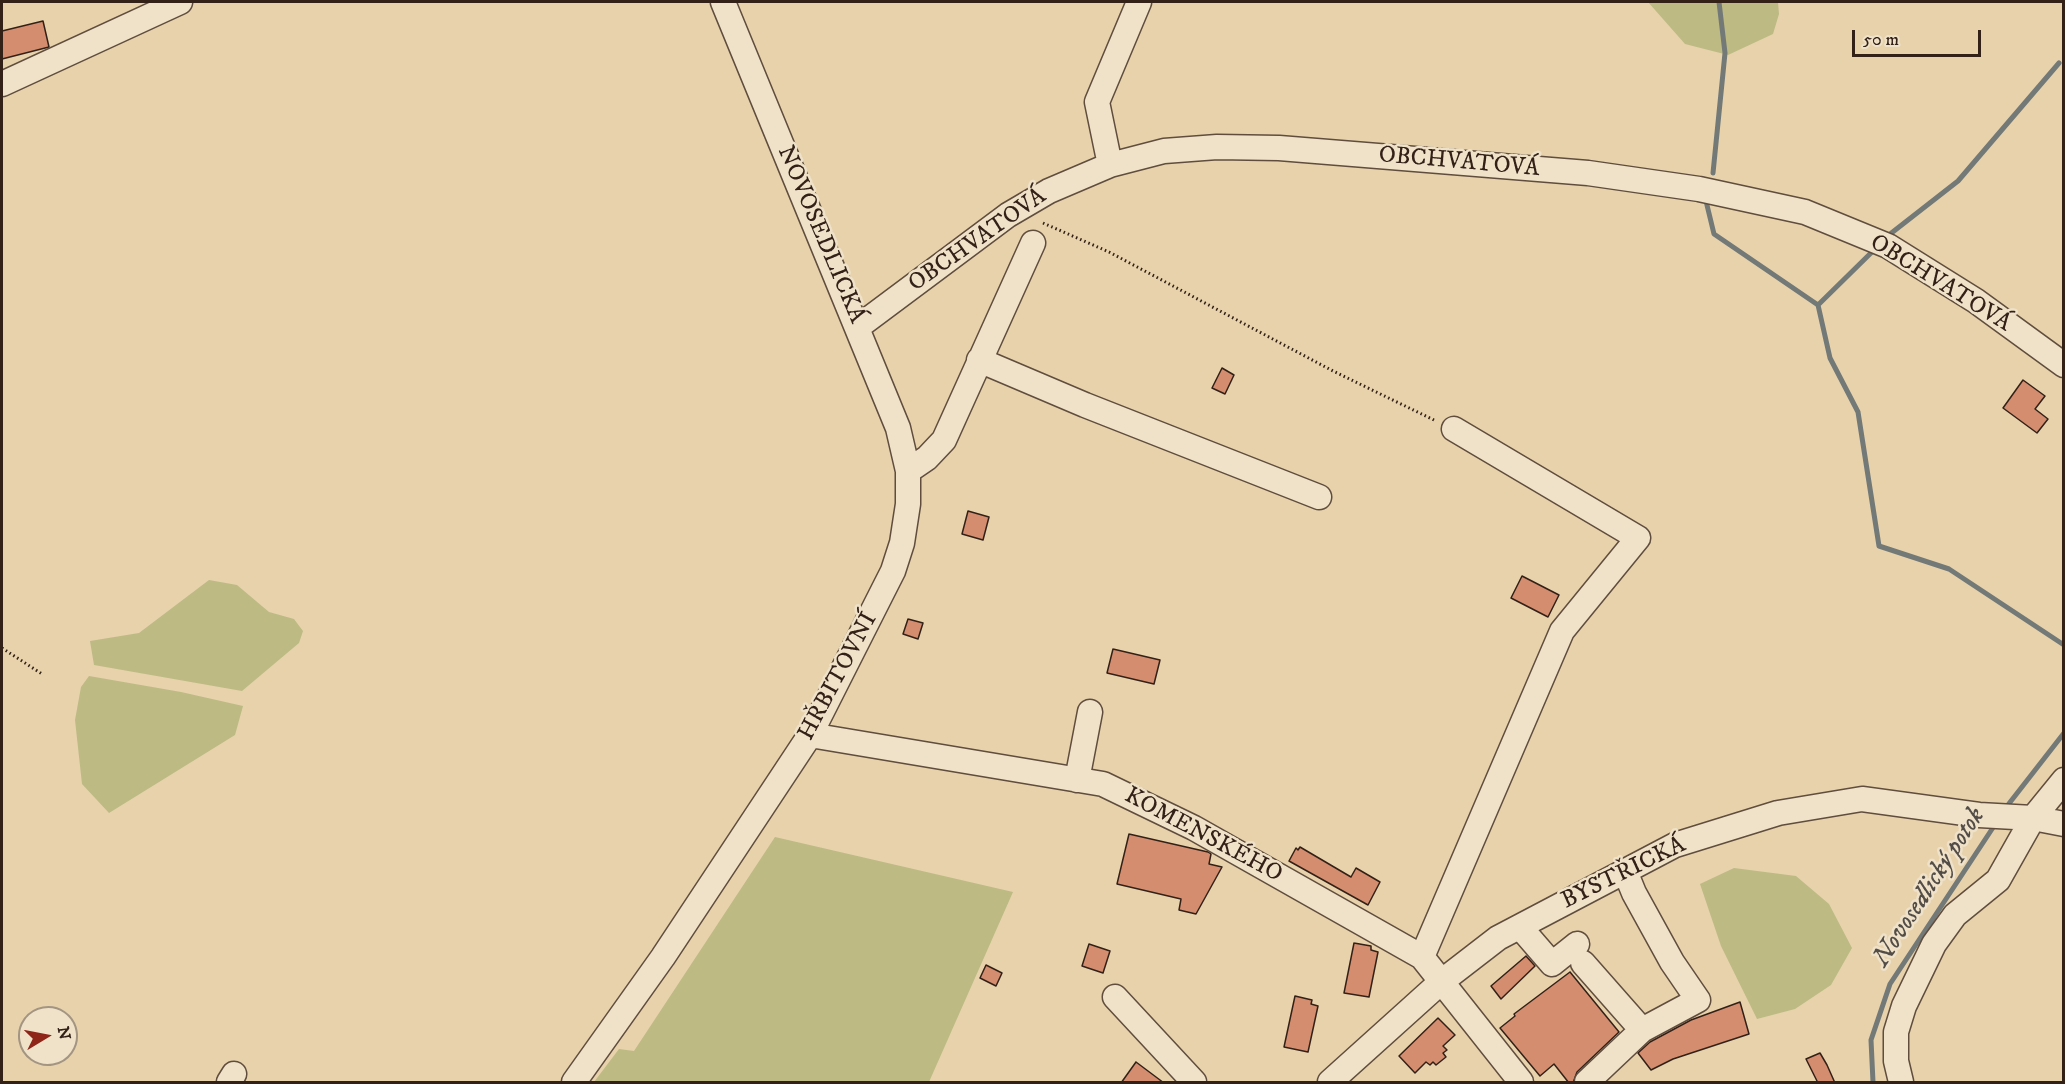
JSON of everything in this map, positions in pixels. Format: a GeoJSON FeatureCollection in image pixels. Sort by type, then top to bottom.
{"type":"FeatureCollection","features":[{"type":"Feature","properties":{"kind":"street"},"geometry":{"type":"LineString","coordinates":[[2,84],[180,2]]}},
{"type":"Feature","properties":{"kind":"street","name":"NOVOSEDLICKÁ"},"geometry":{"type":"LineString","coordinates":[[723,2],[898,428],[908,471]]}},
{"type":"Feature","properties":{"kind":"street"},"geometry":{"type":"LineString","coordinates":[[1110,165],[1097,102],[1139,2]]}},
{"type":"Feature","properties":{"kind":"street","name":"OBCHVATOVÁ"},"geometry":{"type":"LineString","coordinates":[[858,327],[1008,215],[1048,191],[1110,165],[1164,151],[1217,147],[1279,148],[1588,173],[1699,189],[1805,212],[1888,246],[1976,301],[2064,365]]}},
{"type":"Feature","properties":{"kind":"street"},"geometry":{"type":"LineString","coordinates":[[908,471],[927,458],[944,440],[1038,233]]}},
{"type":"Feature","properties":{"kind":"street"},"geometry":{"type":"LineString","coordinates":[[979,360],[1084,405],[1319,497]]}},
{"type":"Feature","properties":{"kind":"street"},"geometry":{"type":"LineString","coordinates":[[1422,957],[1562,631],[1638,538],[1454,429]]}},
{"type":"Feature","properties":{"kind":"street","name":"HŘBITOVNÍ"},"geometry":{"type":"LineString","coordinates":[[574,1083],[663,957],[810,735],[893,571],[902,543],[909,504],[908,471]]}},
{"type":"Feature","properties":{"kind":"street"},"geometry":{"type":"LineString","coordinates":[[1077,780],[1090,712]]}},
{"type":"Feature","properties":{"kind":"street","name":"KOMENSKÉHO"},"geometry":{"type":"LineString","coordinates":[[810,735],[1103,784],[1194,828],[1422,957],[1510,1078]]}},
{"type":"Feature","properties":{"kind":"street"},"geometry":{"type":"LineString","coordinates":[[1901,1083],[1896,1061],[1896,1032],[1904,1006],[1934,944],[1955,915],[1998,880],[2012,817],[2064,780]]}},
{"type":"Feature","properties":{"kind":"street","name":"BYSTŘICKÁ"},"geometry":{"type":"LineString","coordinates":[[1330,1083],[1441,982],[1498,938],[1675,845],[1767,817],[1862,799],[2064,824]]}},
{"type":"Feature","properties":{"kind":"street"},"geometry":{"type":"LineString","coordinates":[[1587,1083],[1642,1030],[1698,1000],[1672,962],[1625,872]]}},
{"type":"Feature","properties":{"kind":"street"},"geometry":{"type":"LineString","coordinates":[[1520,927],[1552,964],[1580,953],[1642,1030]]}},
{"type":"Feature","properties":{"kind":"street"},"geometry":{"type":"LineString","coordinates":[[1115,997],[1194,1083]]}},
{"type":"Feature","properties":{"kind":"path"},"geometry":{"type":"LineString","coordinates":[[1038,233],[1109,252],[1334,371],[1454,429]]}},
{"type":"Feature","properties":{"kind":"path"},"geometry":{"type":"LineString","coordinates":[[2,648],[42,674]]}},
{"type":"Feature","properties":{"kind":"shaded area"},"geometry":{"type":"Polygon","coordinates":[[[1648,2],[1778,2],[1779,14],[1773,34],[1728,55],[1685,44],[1648,2]]]}},
{"type":"Feature","properties":{"kind":"shaded area"},"geometry":{"type":"Polygon","coordinates":[[[209,580],[237,585],[269,612],[294,619],[303,631],[299,643],[242,691],[94,665],[90,641],[139,633],[209,580]]]}},
{"type":"Feature","properties":{"kind":"shaded area"},"geometry":{"type":"Polygon","coordinates":[[[89,676],[181,692],[243,706],[235,735],[109,813],[82,784],[75,720],[81,687],[89,676]]]}},
{"type":"Feature","properties":{"kind":"shaded area"},"geometry":{"type":"Polygon","coordinates":[[[775,837],[1013,892],[929,1082],[594,1082],[619,1049],[634,1051],[775,837]]]}},
{"type":"Feature","properties":{"kind":"shaded area"},"geometry":{"type":"Polygon","coordinates":[[[1734,868],[1796,876],[1829,904],[1852,948],[1831,985],[1795,1009],[1757,1019],[1721,946],[1700,884],[1734,868]]]}},
{"type":"Feature","properties":{"kind":"building"},"geometry":{"type":"Polygon","coordinates":[[[43,21],[49,47],[2,59],[2,31],[43,21]]]}},
{"type":"Feature","properties":{"kind":"building"},"geometry":{"type":"Polygon","coordinates":[[[1222,368],[1234,375],[1225,394],[1212,388],[1222,368]]]}},
{"type":"Feature","properties":{"kind":"building"},"geometry":{"type":"Polygon","coordinates":[[[2023,380],[2045,396],[2035,409],[2048,419],[2037,433],[2003,408],[2023,380]]]}},
{"type":"Feature","properties":{"kind":"building"},"geometry":{"type":"Polygon","coordinates":[[[968,511],[989,517],[983,540],[962,534],[968,511]]]}},
{"type":"Feature","properties":{"kind":"building"},"geometry":{"type":"Polygon","coordinates":[[[1522,576],[1559,595],[1548,617],[1511,598],[1522,576]]]}},
{"type":"Feature","properties":{"kind":"building"},"geometry":{"type":"Polygon","coordinates":[[[908,619],[923,623],[918,639],[903,634],[908,619]]]}},
{"type":"Feature","properties":{"kind":"building"},"geometry":{"type":"Polygon","coordinates":[[[1113,649],[1160,660],[1154,684],[1107,673],[1113,649]]]}},
{"type":"Feature","properties":{"kind":"building"},"geometry":{"type":"Polygon","coordinates":[[[1129,834],[1208,852],[1211,854],[1209,864],[1222,867],[1196,914],[1179,910],[1181,899],[1117,884],[1129,834]]]}},
{"type":"Feature","properties":{"kind":"building"},"geometry":{"type":"Polygon","coordinates":[[[1300,847],[1351,877],[1356,868],[1380,882],[1368,905],[1289,861],[1296,848],[1298,850],[1300,847]]]}},
{"type":"Feature","properties":{"kind":"building"},"geometry":{"type":"Polygon","coordinates":[[[1354,943],[1371,946],[1371,950],[1378,952],[1369,997],[1344,993],[1354,943]]]}},
{"type":"Feature","properties":{"kind":"building"},"geometry":{"type":"Polygon","coordinates":[[[1089,944],[1110,951],[1103,973],[1082,966],[1089,944]]]}},
{"type":"Feature","properties":{"kind":"building"},"geometry":{"type":"Polygon","coordinates":[[[1526,956],[1535,966],[1501,999],[1491,986],[1526,956]]]}},
{"type":"Feature","properties":{"kind":"building"},"geometry":{"type":"Polygon","coordinates":[[[986,965],[1002,973],[996,986],[980,978],[986,965]]]}},
{"type":"Feature","properties":{"kind":"building"},"geometry":{"type":"Polygon","coordinates":[[[1570,972],[1619,1032],[1577,1072],[1573,1083],[1569,1083],[1554,1064],[1540,1076],[1500,1028],[1515,1016],[1514,1014],[1570,972]]]}},
{"type":"Feature","properties":{"kind":"building"},"geometry":{"type":"Polygon","coordinates":[[[1295,996],[1312,1000],[1311,1004],[1318,1006],[1308,1052],[1284,1047],[1295,996]]]}},
{"type":"Feature","properties":{"kind":"building"},"geometry":{"type":"Polygon","coordinates":[[[1740,1002],[1749,1034],[1673,1059],[1651,1070],[1638,1053],[1650,1042],[1691,1020],[1740,1002]]]}},
{"type":"Feature","properties":{"kind":"building"},"geometry":{"type":"Polygon","coordinates":[[[1438,1018],[1455,1035],[1443,1046],[1447,1050],[1443,1053],[1446,1057],[1436,1065],[1433,1062],[1430,1065],[1426,1062],[1415,1073],[1399,1056],[1438,1018]]]}},
{"type":"Feature","properties":{"kind":"building"},"geometry":{"type":"Polygon","coordinates":[[[1820,1053],[1835,1083],[1818,1083],[1806,1059],[1820,1053]]]}},
{"type":"Feature","properties":{"kind":"building"},"geometry":{"type":"Polygon","coordinates":[[[1136,1062],[1164,1083],[1121,1083],[1136,1062]]]}},
{"type":"Feature","properties":{"kind":"waterway","name":"Novosedlický potok"},"geometry":{"type":"LineString","coordinates":[[1713,173],[1725,53],[1719,2]]}},
{"type":"Feature","properties":{"kind":"waterway"},"geometry":{"type":"LineString","coordinates":[[1885,238],[1958,181],[2059,63]]}},
{"type":"Feature","properties":{"kind":"waterway","name":"Novosedlický potok"},"geometry":{"type":"LineString","coordinates":[[1706,201],[1714,234],[1818,305],[1830,358],[1858,412],[1879,546],[1949,569],[2064,645]]}},
{"type":"Feature","properties":{"kind":"waterway"},"geometry":{"type":"LineString","coordinates":[[1818,305],[1875,249]]}},
{"type":"Feature","properties":{"kind":"waterway","name":"Novosedlický potok"},"geometry":{"type":"LineString","coordinates":[[2004,810],[2064,733]]}},
{"type":"Feature","properties":{"kind":"waterway","name":"Novosedlický potok"},"geometry":{"type":"LineString","coordinates":[[1873,1082],[1871,1040],[1890,984],[1996,823]]}}]}
